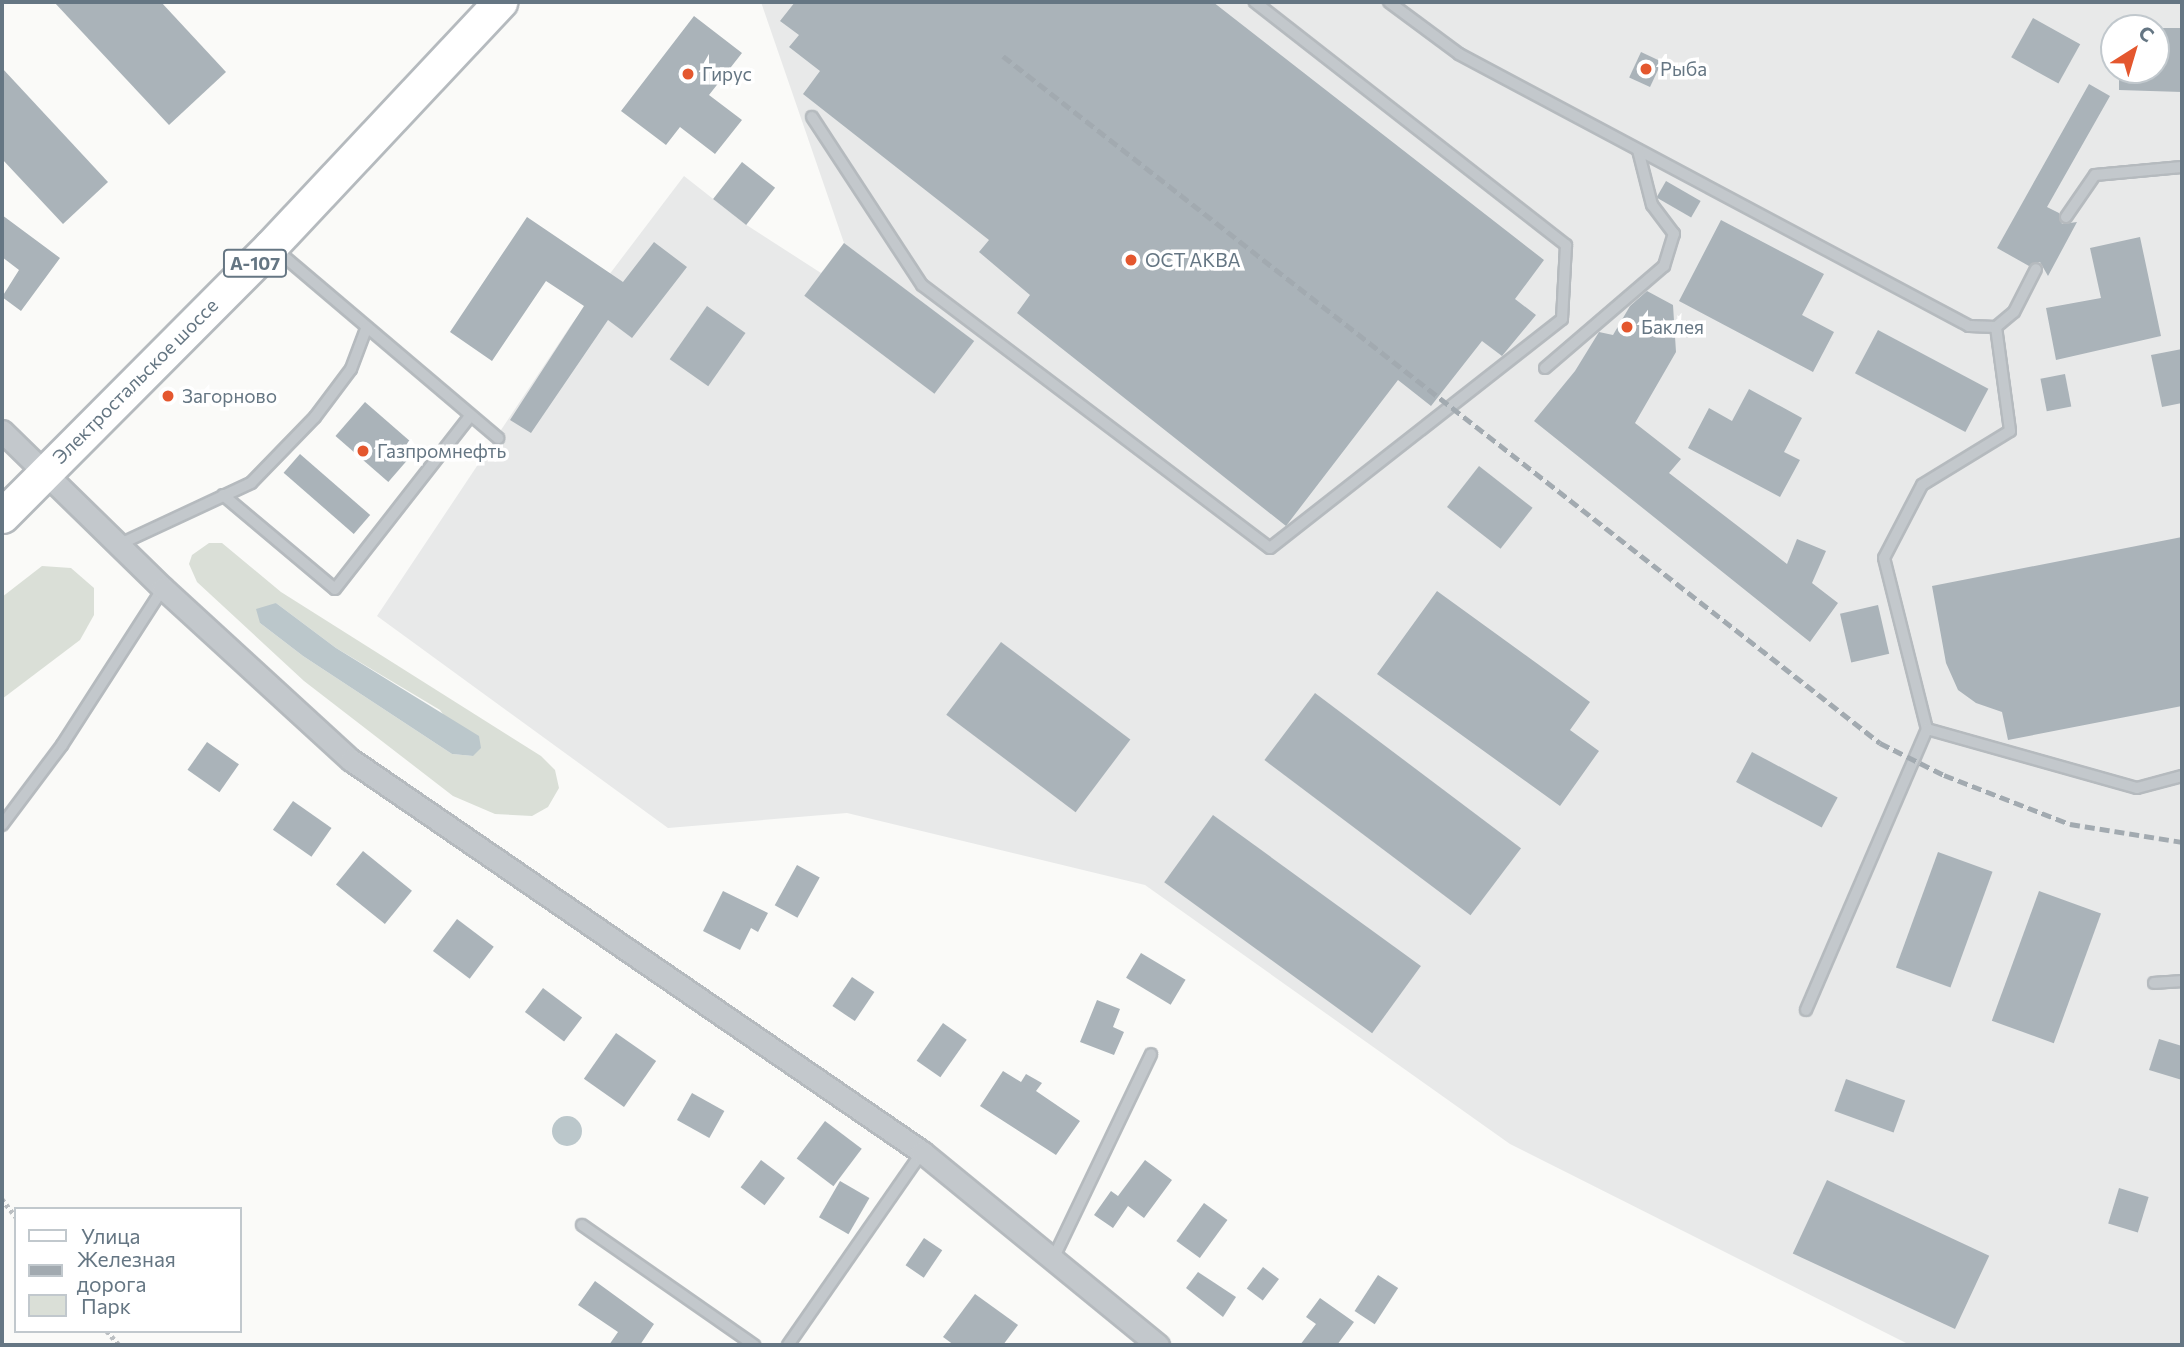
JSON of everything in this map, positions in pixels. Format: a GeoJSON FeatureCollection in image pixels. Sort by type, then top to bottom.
{"type":"FeatureCollection","features":[{"type":"Feature","properties":{"kind":"main road","name":"Электростальское шоссе"},"geometry":{"type":"LineString","coordinates":[[2,516],[271,246],[500,2]]}},
{"type":"Feature","properties":{"kind":"street"},"geometry":{"type":"LineString","coordinates":[[2,431],[118,545],[351,760],[922,1152],[1157,1345]]}},
{"type":"Feature","properties":{"kind":"lane"},"geometry":{"type":"LineString","coordinates":[[812,117],[922,285],[1269,548],[1562,319],[1566,245],[1255,2]]}},
{"type":"Feature","properties":{"kind":"lane"},"geometry":{"type":"LineString","coordinates":[[1389,2],[1459,54],[1911,298],[1969,326],[1996,327],[2014,312],[2036,269]]}},
{"type":"Feature","properties":{"kind":"lane"},"geometry":{"type":"LineString","coordinates":[[1545,368],[1664,266],[1674,234],[1652,205],[1637,150]]}},
{"type":"Feature","properties":{"kind":"lane"},"geometry":{"type":"LineString","coordinates":[[2066,217],[2095,175],[2182,167]]}},
{"type":"Feature","properties":{"kind":"lane"},"geometry":{"type":"LineString","coordinates":[[271,246],[498,438]]}},
{"type":"Feature","properties":{"kind":"lane"},"geometry":{"type":"LineString","coordinates":[[1806,1010],[1927,729],[1884,558],[1922,485],[2010,431],[1996,327]]}},
{"type":"Feature","properties":{"kind":"lane"},"geometry":{"type":"LineString","coordinates":[[118,545],[251,482],[315,417],[351,369],[366,329]]}},
{"type":"Feature","properties":{"kind":"lane"},"geometry":{"type":"LineString","coordinates":[[223,495],[335,589],[470,416]]}},
{"type":"Feature","properties":{"kind":"lane"},"geometry":{"type":"LineString","coordinates":[[2,825],[62,745],[163,587]]}},
{"type":"Feature","properties":{"kind":"lane"},"geometry":{"type":"LineString","coordinates":[[1927,729],[2137,788],[2182,776]]}},
{"type":"Feature","properties":{"kind":"lane"},"geometry":{"type":"LineString","coordinates":[[2154,984],[2182,981]]}},
{"type":"Feature","properties":{"kind":"lane"},"geometry":{"type":"LineString","coordinates":[[1053,1259],[1151,1054]]}},
{"type":"Feature","properties":{"kind":"lane"},"geometry":{"type":"LineString","coordinates":[[788,1345],[922,1152]]}},
{"type":"Feature","properties":{"kind":"lane"},"geometry":{"type":"LineString","coordinates":[[582,1225],[754,1345]]}},
{"type":"Feature","properties":{"kind":"path"},"geometry":{"type":"LineString","coordinates":[[2,1199],[14,1214]]}},
{"type":"Feature","properties":{"kind":"shaded area"},"geometry":{"type":"Polygon","coordinates":[[[761,2],[2182,2],[2182,1345],[1910,1345],[1510,1144],[1145,885],[847,813],[668,828],[377,616],[571,325],[684,176],[745,224],[821,273],[844,243],[761,2]]]}},
{"type":"Feature","properties":{"kind":"shaded area"},"geometry":{"type":"Polygon","coordinates":[[[276,603],[336,648],[479,736],[481,748],[473,756],[452,754],[303,656],[260,623],[256,609],[276,603]]]}},
{"type":"Feature","properties":{"kind":"shaded area"},"geometry":{"type":"Polygon","coordinates":[[[567,1116],[573,1117],[581,1125],[581,1137],[573,1145],[567,1146],[561,1145],[553,1137],[552,1131],[553,1125],[561,1117],[567,1116]]]}},
{"type":"Feature","properties":{"kind":"green space"},"geometry":{"type":"Polygon","coordinates":[[[209,543],[222,543],[281,592],[541,756],[555,770],[559,788],[548,807],[532,816],[495,814],[453,796],[304,681],[197,582],[189,564],[192,555],[209,543]],[[276,603],[260,623],[303,656],[452,754],[473,756],[440,710],[336,648],[276,603]]]}},
{"type":"Feature","properties":{"kind":"green space"},"geometry":{"type":"Polygon","coordinates":[[[42,566],[71,568],[94,588],[94,615],[80,640],[2,699],[2,597],[42,566]]]}},
{"type":"Feature","properties":{"kind":"building"},"geometry":{"type":"Polygon","coordinates":[[[54,2],[161,2],[226,72],[169,125],[54,2]]]}},
{"type":"Feature","properties":{"kind":"building"},"geometry":{"type":"Polygon","coordinates":[[[795,2],[1213,2],[1544,260],[1515,299],[1536,315],[1502,356],[1482,341],[1431,406],[1398,380],[1286,526],[1017,313],[1030,295],[979,252],[989,240],[803,94],[820,71],[789,47],[799,35],[780,21],[795,2]]]}},
{"type":"Feature","properties":{"kind":"building","name":"Гирус"},"geometry":{"type":"Polygon","coordinates":[[[694,16],[742,53],[709,95],[742,120],[715,154],[680,127],[666,145],[621,111],[694,16]]]}},
{"type":"Feature","properties":{"kind":"building"},"geometry":{"type":"Polygon","coordinates":[[[2033,18],[2080,44],[2058,84],[2011,57],[2033,18]]]}},
{"type":"Feature","properties":{"kind":"building"},"geometry":{"type":"Polygon","coordinates":[[[2170,28],[2182,28],[2182,92],[2119,90],[2119,84],[2170,84],[2170,28]]]}},
{"type":"Feature","properties":{"kind":"building"},"geometry":{"type":"Polygon","coordinates":[[[1641,52],[1662,62],[1650,87],[1629,77],[1641,52]]]}},
{"type":"Feature","properties":{"kind":"building"},"geometry":{"type":"Polygon","coordinates":[[[2,68],[108,182],[63,224],[2,159],[2,68]]]}},
{"type":"Feature","properties":{"kind":"building"},"geometry":{"type":"Polygon","coordinates":[[[2089,84],[2110,96],[2047,207],[2059,213],[2062,224],[2077,222],[2048,276],[2040,262],[2029,266],[1997,248],[2089,84]]]}},
{"type":"Feature","properties":{"kind":"building"},"geometry":{"type":"Polygon","coordinates":[[[742,162],[775,188],[746,225],[713,199],[742,162]]]}},
{"type":"Feature","properties":{"kind":"building"},"geometry":{"type":"Polygon","coordinates":[[[1666,181],[1701,201],[1691,217],[1656,197],[1666,181]]]}},
{"type":"Feature","properties":{"kind":"building"},"geometry":{"type":"Polygon","coordinates":[[[2,215],[60,258],[21,311],[2,297],[19,270],[2,257],[2,215]]]}},
{"type":"Feature","properties":{"kind":"building"},"geometry":{"type":"Polygon","coordinates":[[[527,217],[623,282],[654,242],[687,267],[632,338],[608,320],[531,433],[510,420],[584,306],[546,281],[492,361],[450,332],[527,217]]]}},
{"type":"Feature","properties":{"kind":"building"},"geometry":{"type":"Polygon","coordinates":[[[1721,220],[1824,274],[1802,315],[1834,332],[1813,372],[1679,301],[1721,220]]]}},
{"type":"Feature","properties":{"kind":"building"},"geometry":{"type":"Polygon","coordinates":[[[2140,237],[2161,336],[2056,360],[2046,308],[2101,298],[2090,248],[2140,237]]]}},
{"type":"Feature","properties":{"kind":"building"},"geometry":{"type":"Polygon","coordinates":[[[844,243],[974,341],[934,394],[804,296],[844,243]]]}},
{"type":"Feature","properties":{"kind":"building"},"geometry":{"type":"Polygon","coordinates":[[[1647,291],[1673,305],[1676,352],[1635,423],[1681,459],[1669,473],[1787,564],[1797,539],[1826,551],[1812,583],[1838,603],[1810,642],[1534,421],[1575,371],[1599,332],[1613,335],[1630,306],[1647,291]]]}},
{"type":"Feature","properties":{"kind":"building"},"geometry":{"type":"Polygon","coordinates":[[[707,306],[746,333],[708,386],[670,359],[707,306]]]}},
{"type":"Feature","properties":{"kind":"building"},"geometry":{"type":"Polygon","coordinates":[[[1878,330],[1988,389],[1965,432],[1855,373],[1878,330]]]}},
{"type":"Feature","properties":{"kind":"building"},"geometry":{"type":"Polygon","coordinates":[[[2182,349],[2182,403],[2162,407],[2151,355],[2182,349]]]}},
{"type":"Feature","properties":{"kind":"building"},"geometry":{"type":"Polygon","coordinates":[[[2065,374],[2071,406],[2047,411],[2040,379],[2065,374]]]}},
{"type":"Feature","properties":{"kind":"building"},"geometry":{"type":"Polygon","coordinates":[[[1749,389],[1802,418],[1784,452],[1800,460],[1780,497],[1688,448],[1709,408],[1732,421],[1749,389]]]}},
{"type":"Feature","properties":{"kind":"building"},"geometry":{"type":"Polygon","coordinates":[[[365,402],[418,448],[388,482],[335,436],[365,402]]]}},
{"type":"Feature","properties":{"kind":"building"},"geometry":{"type":"Polygon","coordinates":[[[300,454],[370,515],[354,534],[284,473],[300,454]]]}},
{"type":"Feature","properties":{"kind":"building"},"geometry":{"type":"Polygon","coordinates":[[[1479,466],[1533,508],[1501,549],[1447,507],[1479,466]]]}},
{"type":"Feature","properties":{"kind":"building"},"geometry":{"type":"Polygon","coordinates":[[[2182,537],[2182,706],[2008,740],[2002,712],[1976,703],[1958,690],[1946,663],[1932,586],[2182,537]]]}},
{"type":"Feature","properties":{"kind":"building"},"geometry":{"type":"Polygon","coordinates":[[[1437,591],[1590,702],[1570,730],[1599,751],[1560,806],[1377,674],[1437,591]]]}},
{"type":"Feature","properties":{"kind":"building"},"geometry":{"type":"Polygon","coordinates":[[[1878,605],[1889,654],[1851,662],[1840,614],[1878,605]]]}},
{"type":"Feature","properties":{"kind":"building"},"geometry":{"type":"Polygon","coordinates":[[[1001,642],[1130,739],[1076,812],[946,715],[1001,642]]]}},
{"type":"Feature","properties":{"kind":"building"},"geometry":{"type":"Polygon","coordinates":[[[1315,693],[1521,848],[1470,915],[1264,760],[1315,693]]]}},
{"type":"Feature","properties":{"kind":"building"},"geometry":{"type":"Polygon","coordinates":[[[207,742],[239,764],[219,792],[187,770],[207,742]]]}},
{"type":"Feature","properties":{"kind":"building"},"geometry":{"type":"Polygon","coordinates":[[[1752,752],[1838,798],[1822,828],[1736,782],[1752,752]]]}},
{"type":"Feature","properties":{"kind":"building"},"geometry":{"type":"Polygon","coordinates":[[[293,801],[332,828],[311,857],[273,830],[293,801]]]}},
{"type":"Feature","properties":{"kind":"building"},"geometry":{"type":"Polygon","coordinates":[[[1213,815],[1421,966],[1372,1033],[1164,882],[1213,815]]]}},
{"type":"Feature","properties":{"kind":"building"},"geometry":{"type":"Polygon","coordinates":[[[363,851],[412,891],[385,924],[336,884],[363,851]]]}},
{"type":"Feature","properties":{"kind":"building"},"geometry":{"type":"Polygon","coordinates":[[[1938,852],[1993,872],[1950,987],[1896,968],[1938,852]]]}},
{"type":"Feature","properties":{"kind":"building"},"geometry":{"type":"Polygon","coordinates":[[[797,865],[820,878],[797,918],[775,905],[797,865]]]}},
{"type":"Feature","properties":{"kind":"building"},"geometry":{"type":"Polygon","coordinates":[[[723,891],[768,913],[758,932],[751,928],[740,950],[703,931],[723,891]]]}},
{"type":"Feature","properties":{"kind":"building"},"geometry":{"type":"Polygon","coordinates":[[[2039,891],[2101,914],[2054,1043],[1992,1021],[2039,891]]]}},
{"type":"Feature","properties":{"kind":"building"},"geometry":{"type":"Polygon","coordinates":[[[457,919],[494,947],[470,979],[433,951],[457,919]]]}},
{"type":"Feature","properties":{"kind":"building"},"geometry":{"type":"Polygon","coordinates":[[[1141,953],[1186,980],[1171,1005],[1126,978],[1141,953]]]}},
{"type":"Feature","properties":{"kind":"building"},"geometry":{"type":"Polygon","coordinates":[[[852,977],[874,992],[855,1021],[832,1006],[852,977]]]}},
{"type":"Feature","properties":{"kind":"building"},"geometry":{"type":"Polygon","coordinates":[[[543,988],[582,1017],[564,1041],[525,1012],[543,988]]]}},
{"type":"Feature","properties":{"kind":"building"},"geometry":{"type":"Polygon","coordinates":[[[1097,1000],[1120,1009],[1113,1027],[1124,1032],[1114,1055],[1080,1042],[1097,1000]]]}},
{"type":"Feature","properties":{"kind":"building"},"geometry":{"type":"Polygon","coordinates":[[[943,1023],[967,1040],[940,1077],[917,1061],[943,1023]]]}},
{"type":"Feature","properties":{"kind":"building"},"geometry":{"type":"Polygon","coordinates":[[[616,1033],[656,1061],[624,1107],[584,1079],[616,1033]]]}},
{"type":"Feature","properties":{"kind":"building"},"geometry":{"type":"Polygon","coordinates":[[[2159,1039],[2182,1046],[2182,1080],[2149,1070],[2159,1039]]]}},
{"type":"Feature","properties":{"kind":"building"},"geometry":{"type":"Polygon","coordinates":[[[1003,1071],[1021,1082],[1026,1074],[1042,1083],[1036,1091],[1080,1121],[1056,1155],[980,1106],[1003,1071]]]}},
{"type":"Feature","properties":{"kind":"building"},"geometry":{"type":"Polygon","coordinates":[[[1846,1079],[1905,1101],[1894,1132],[1834,1111],[1846,1079]]]}},
{"type":"Feature","properties":{"kind":"building"},"geometry":{"type":"Polygon","coordinates":[[[692,1093],[724,1111],[709,1138],[677,1120],[692,1093]]]}},
{"type":"Feature","properties":{"kind":"building"},"geometry":{"type":"Polygon","coordinates":[[[825,1121],[862,1149],[833,1186],[797,1159],[825,1121]]]}},
{"type":"Feature","properties":{"kind":"building"},"geometry":{"type":"Polygon","coordinates":[[[761,1160],[785,1178],[764,1205],[741,1187],[761,1160]]]}},
{"type":"Feature","properties":{"kind":"building"},"geometry":{"type":"Polygon","coordinates":[[[1145,1160],[1172,1180],[1144,1218],[1128,1206],[1113,1228],[1094,1215],[1111,1191],[1118,1196],[1145,1160]]]}},
{"type":"Feature","properties":{"kind":"building"},"geometry":{"type":"Polygon","coordinates":[[[1827,1180],[1989,1256],[1955,1329],[1793,1253],[1827,1180]]]}},
{"type":"Feature","properties":{"kind":"building"},"geometry":{"type":"Polygon","coordinates":[[[840,1181],[869,1198],[848,1234],[819,1217],[840,1181]]]}},
{"type":"Feature","properties":{"kind":"building"},"geometry":{"type":"Polygon","coordinates":[[[2119,1188],[2149,1197],[2138,1232],[2108,1223],[2119,1188]]]}},
{"type":"Feature","properties":{"kind":"building"},"geometry":{"type":"Polygon","coordinates":[[[1204,1203],[1227,1220],[1200,1258],[1176,1241],[1204,1203]]]}},
{"type":"Feature","properties":{"kind":"building"},"geometry":{"type":"Polygon","coordinates":[[[924,1238],[942,1250],[924,1278],[906,1265],[924,1238]]]}},
{"type":"Feature","properties":{"kind":"building"},"geometry":{"type":"Polygon","coordinates":[[[1263,1267],[1279,1279],[1263,1301],[1247,1289],[1263,1267]]]}},
{"type":"Feature","properties":{"kind":"building"},"geometry":{"type":"Polygon","coordinates":[[[1198,1272],[1236,1297],[1223,1317],[1186,1288],[1198,1272]]]}},
{"type":"Feature","properties":{"kind":"building"},"geometry":{"type":"Polygon","coordinates":[[[1378,1275],[1398,1288],[1375,1324],[1355,1311],[1378,1275]]]}},
{"type":"Feature","properties":{"kind":"building"},"geometry":{"type":"Polygon","coordinates":[[[595,1281],[654,1324],[640,1345],[609,1345],[618,1332],[578,1305],[595,1281]]]}},
{"type":"Feature","properties":{"kind":"building"},"geometry":{"type":"Polygon","coordinates":[[[975,1294],[1018,1325],[1003,1345],[954,1345],[943,1337],[975,1294]]]}},
{"type":"Feature","properties":{"kind":"building"},"geometry":{"type":"Polygon","coordinates":[[[1320,1298],[1354,1322],[1337,1345],[1300,1345],[1316,1324],[1306,1317],[1320,1298]]]}},
{"type":"Feature","properties":{"kind":"railway"},"geometry":{"type":"LineString","coordinates":[[1003,56],[1880,743],[1944,775],[2070,824],[2182,842]]}},
{"type":"Feature","properties":{"kind":"place","name":"Рыба"},"geometry":{"type":"Point","coordinates":[1646,69]}},
{"type":"Feature","properties":{"kind":"place","name":"Гирус"},"geometry":{"type":"Point","coordinates":[688,74]}},
{"type":"Feature","properties":{"kind":"place","name":"ОСТ АКВА"},"geometry":{"type":"Point","coordinates":[1131,260]}},
{"type":"Feature","properties":{"kind":"place","name":"Баклея"},"geometry":{"type":"Point","coordinates":[1627,327]}},
{"type":"Feature","properties":{"kind":"place","name":"Загорново"},"geometry":{"type":"Point","coordinates":[168,396]}},
{"type":"Feature","properties":{"kind":"place","name":"Газпромнефть"},"geometry":{"type":"Point","coordinates":[363,451]}}]}
